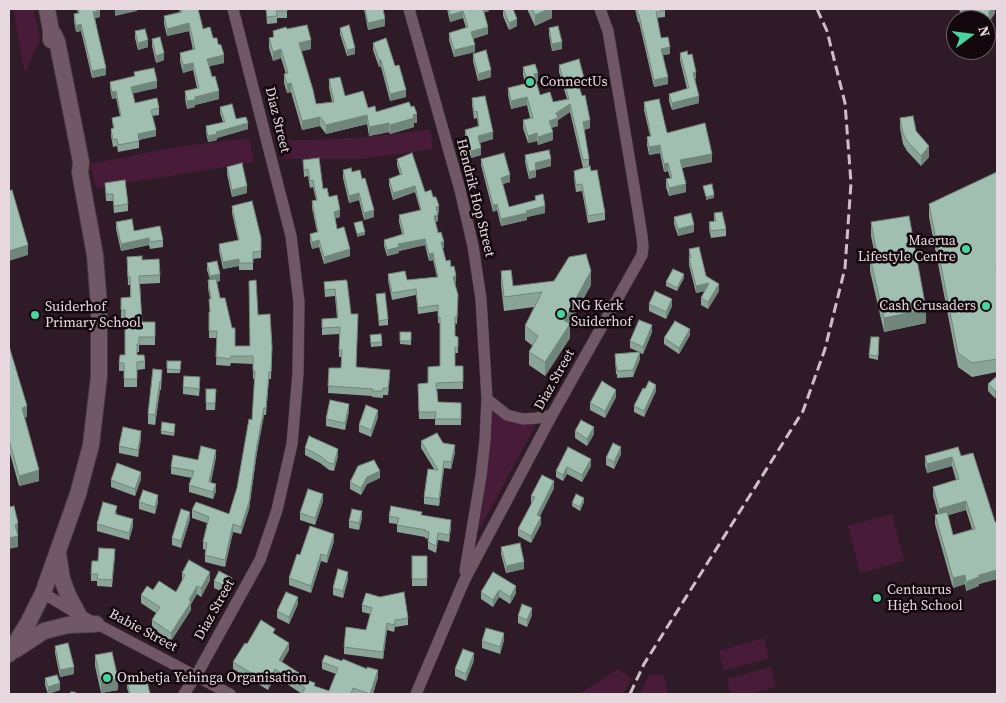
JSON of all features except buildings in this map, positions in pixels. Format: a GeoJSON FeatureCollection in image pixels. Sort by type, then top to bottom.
{"type":"FeatureCollection","features":[{"type":"Feature","properties":{"kind":"street"},"geometry":{"type":"LineString","coordinates":[[9,654],[28,623],[43,593],[78,494],[91,445],[99,376],[99,306],[95,255],[80,173],[75,165],[69,138],[52,49],[47,9]]}},
{"type":"Feature","properties":{"kind":"street","name":"Diaz Street"},"geometry":{"type":"LineString","coordinates":[[184,694],[196,676],[263,552],[277,510],[292,444],[298,373],[299,302],[291,236],[233,9]]}},
{"type":"Feature","properties":{"kind":"street","name":"Hendrik Hop Street"},"geometry":{"type":"LineString","coordinates":[[409,9],[457,180],[473,246],[482,299],[487,399],[485,440],[464,581]]}},
{"type":"Feature","properties":{"kind":"street","name":"Diaz Street"},"geometry":{"type":"LineString","coordinates":[[416,694],[464,581],[552,415],[642,255],[642,236],[608,31],[600,9]]}},
{"type":"Feature","properties":{"kind":"street"},"geometry":{"type":"LineString","coordinates":[[487,399],[507,415],[523,418],[552,415]]}},
{"type":"Feature","properties":{"kind":"street"},"geometry":{"type":"LineString","coordinates":[[58,551],[62,579],[78,614]]}},
{"type":"Feature","properties":{"kind":"street","name":"Babie Street"},"geometry":{"type":"LineString","coordinates":[[43,593],[96,624],[230,694]]}},
{"type":"Feature","properties":{"kind":"street"},"geometry":{"type":"LineString","coordinates":[[9,654],[44,631],[68,625],[96,624]]}},
{"type":"Feature","properties":{"kind":"shaded area"},"geometry":{"type":"Polygon","coordinates":[[[13,9],[34,9],[40,39],[25,73],[13,9]]]}},
{"type":"Feature","properties":{"kind":"shaded area"},"geometry":{"type":"Polygon","coordinates":[[[430,130],[433,149],[362,159],[285,159],[281,141],[356,138],[430,130]]]}},
{"type":"Feature","properties":{"kind":"shaded area"},"geometry":{"type":"Polygon","coordinates":[[[249,138],[254,162],[96,188],[90,164],[177,147],[249,138]]]}},
{"type":"Feature","properties":{"kind":"shaded area"},"geometry":{"type":"Polygon","coordinates":[[[493,410],[507,421],[538,421],[478,532],[489,461],[493,410]]]}},
{"type":"Feature","properties":{"kind":"shaded area"},"geometry":{"type":"Polygon","coordinates":[[[892,514],[904,561],[860,573],[848,526],[892,514]]]}},
{"type":"Feature","properties":{"kind":"shaded area"},"geometry":{"type":"Polygon","coordinates":[[[764,638],[769,658],[724,671],[719,651],[764,638]]]}},
{"type":"Feature","properties":{"kind":"shaded area"},"geometry":{"type":"Polygon","coordinates":[[[771,667],[776,687],[750,694],[731,694],[727,679],[771,667]]]}},
{"type":"Feature","properties":{"kind":"shaded area"},"geometry":{"type":"Polygon","coordinates":[[[618,669],[631,678],[623,694],[579,694],[618,669]]]}},
{"type":"Feature","properties":{"kind":"shaded area"},"geometry":{"type":"Polygon","coordinates":[[[649,675],[664,675],[668,694],[640,694],[649,675]]]}},
{"type":"Feature","properties":{"kind":"railway"},"geometry":{"type":"LineString","coordinates":[[630,694],[644,664],[803,411],[825,349],[845,268],[851,183],[845,103],[827,31],[817,9]]}},
{"type":"Feature","properties":{"kind":"place","name":"ConnectUs"},"geometry":{"type":"Point","coordinates":[530,82]}},
{"type":"Feature","properties":{"kind":"place","name":"Maerua Lifestyle Centre"},"geometry":{"type":"Point","coordinates":[966,249]}},
{"type":"Feature","properties":{"kind":"place","name":"Cash Crusaders"},"geometry":{"type":"Point","coordinates":[986,306]}},
{"type":"Feature","properties":{"kind":"place","name":"NG Kerk Suiderhof"},"geometry":{"type":"Point","coordinates":[561,314]}},
{"type":"Feature","properties":{"kind":"place","name":"Suiderhof Primary School"},"geometry":{"type":"Point","coordinates":[35,315]}},
{"type":"Feature","properties":{"kind":"place","name":"Centaurus High School"},"geometry":{"type":"Point","coordinates":[877,598]}},
{"type":"Feature","properties":{"kind":"place","name":"Ombetja Yehinga Organisation"},"geometry":{"type":"Point","coordinates":[107,678]}}]}
